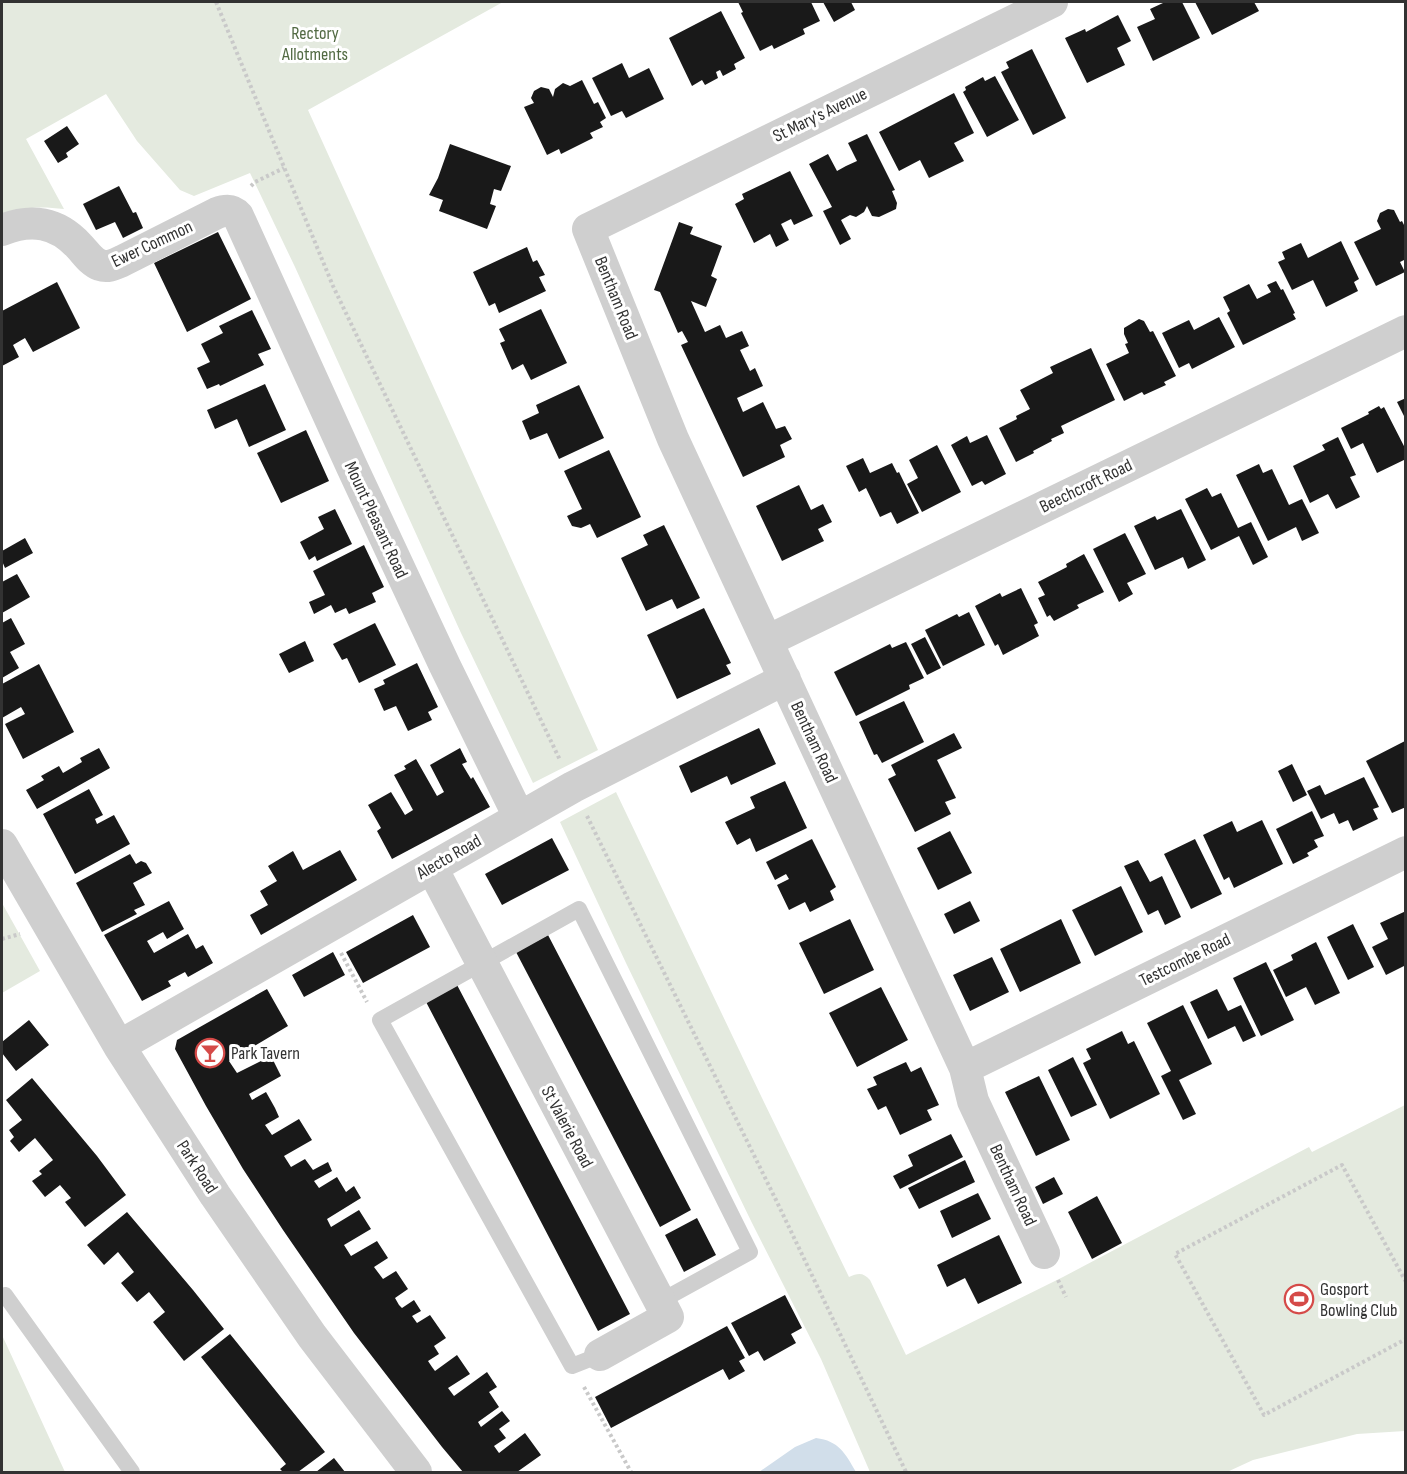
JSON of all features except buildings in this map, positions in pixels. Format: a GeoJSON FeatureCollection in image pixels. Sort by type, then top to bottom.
{"type":"FeatureCollection","features":[{"type":"Feature","properties":{"kind":"street","name":"St Mary's Avenue"},"geometry":{"type":"LineString","coordinates":[[588,229],[1052,2]]}},
{"type":"Feature","properties":{"kind":"street","name":"Ewer Common"},"geometry":{"type":"LineString","coordinates":[[2,230],[26,223],[50,226],[72,238],[96,263],[110,266],[224,211],[235,213],[240,220]]}},
{"type":"Feature","properties":{"kind":"street","name":"Mount Pleasant Road"},"geometry":{"type":"LineString","coordinates":[[240,220],[445,666],[519,817]]}},
{"type":"Feature","properties":{"kind":"street","name":"Bentham Road"},"geometry":{"type":"LineString","coordinates":[[588,229],[673,439],[965,1068],[973,1101],[1044,1253]]}},
{"type":"Feature","properties":{"kind":"street","name":"Beechcroft Road"},"geometry":{"type":"LineString","coordinates":[[767,641],[1406,331]]}},
{"type":"Feature","properties":{"kind":"street","name":"Alecto Road"},"geometry":{"type":"LineString","coordinates":[[119,1046],[573,787],[785,679]]}},
{"type":"Feature","properties":{"kind":"street","name":"Park Road"},"geometry":{"type":"LineString","coordinates":[[2,845],[119,1046],[216,1196],[306,1327],[416,1473]]}},
{"type":"Feature","properties":{"kind":"street","name":"Testcombe Road"},"geometry":{"type":"LineString","coordinates":[[965,1068],[1406,852]]}},
{"type":"Feature","properties":{"kind":"street","name":"St Valerie Road"},"geometry":{"type":"LineString","coordinates":[[432,868],[659,1302]]}},
{"type":"Feature","properties":{"kind":"street"},"geometry":{"type":"LineString","coordinates":[[586,1360],[668,1317],[659,1302]]}},
{"type":"Feature","properties":{"kind":"lane"},"geometry":{"type":"LineString","coordinates":[[586,1360],[380,1020],[579,909],[750,1252],[659,1302]]}},
{"type":"Feature","properties":{"kind":"lane"},"geometry":{"type":"LineString","coordinates":[[5,1295],[132,1473]]}},
{"type":"Feature","properties":{"kind":"path"},"geometry":{"type":"LineString","coordinates":[[216,2],[333,286],[906,1473]]}},
{"type":"Feature","properties":{"kind":"path"},"geometry":{"type":"LineString","coordinates":[[327,927],[374,1016],[380,1020]]}},
{"type":"Feature","properties":{"kind":"path"},"geometry":{"type":"LineString","coordinates":[[1406,1281],[1342,1165],[1175,1254],[1264,1415],[1406,1339]]}},
{"type":"Feature","properties":{"kind":"path"},"geometry":{"type":"LineString","coordinates":[[586,1360],[631,1473]]}},
{"type":"Feature","properties":{"kind":"green space","name":"Rectory Allotments"},"geometry":{"type":"Polygon","coordinates":[[[2,2],[503,2],[308,110],[598,750],[533,783],[461,633],[250,173],[194,196],[180,190],[137,141],[106,94],[26,139],[64,209],[33,208],[2,214],[2,2]]]}},
{"type":"Feature","properties":{"kind":"green space"},"geometry":{"type":"Polygon","coordinates":[[[616,792],[849,1277],[860,1274],[870,1280],[906,1355],[1063,1277],[1309,1147],[1312,1152],[1405,1105],[1405,1431],[1357,1434],[1253,1460],[1227,1472],[870,1472],[821,1359],[752,1223],[560,822],[616,792]]]}},
{"type":"Feature","properties":{"kind":"green space"},"geometry":{"type":"Polygon","coordinates":[[[2,903],[40,971],[2,993],[2,903]]]}},
{"type":"Feature","properties":{"kind":"green space"},"geometry":{"type":"Polygon","coordinates":[[[2,1335],[65,1472],[2,1472],[2,1335]]]}},
{"type":"Feature","properties":{"kind":"shaded area"},"geometry":{"type":"Polygon","coordinates":[[[816,1438],[836,1445],[856,1472],[759,1472],[795,1447],[816,1438]]]}},
{"type":"Feature","properties":{"kind":"place","name":"Park Tavern"},"geometry":{"type":"Point","coordinates":[210,1053]}},
{"type":"Feature","properties":{"kind":"place","name":"Gosport Bowling Club"},"geometry":{"type":"Point","coordinates":[1299,1299]}}]}
